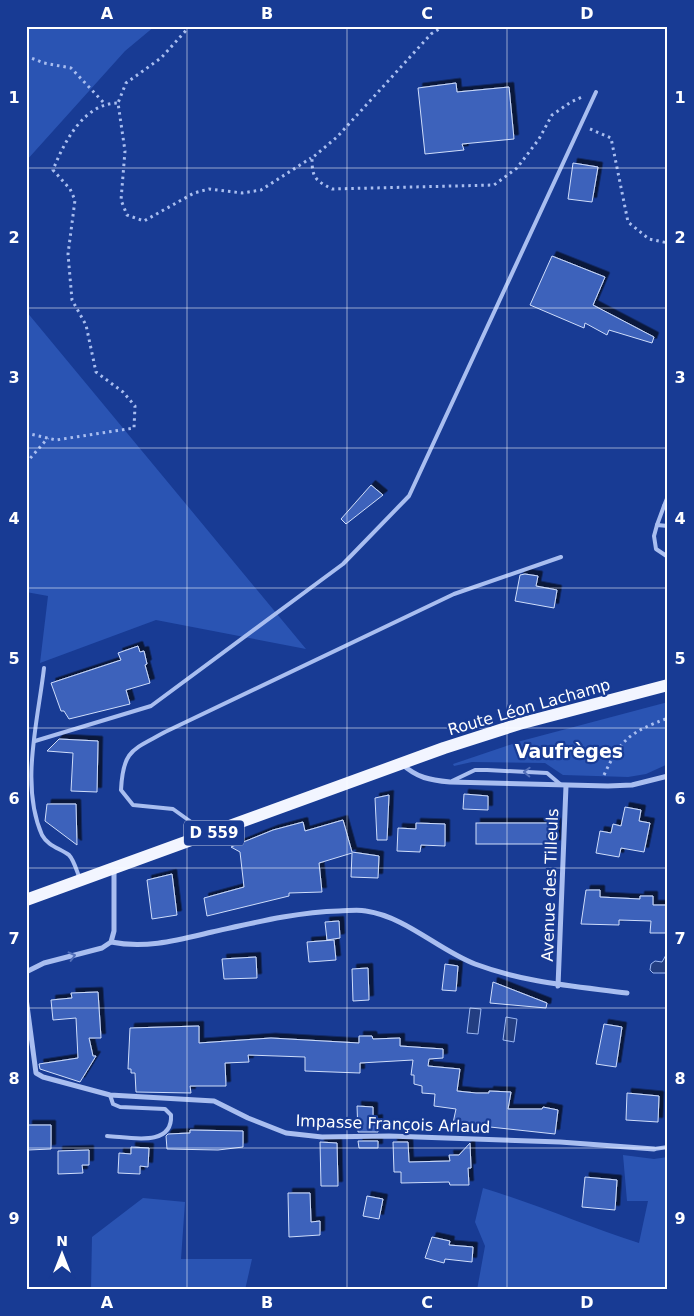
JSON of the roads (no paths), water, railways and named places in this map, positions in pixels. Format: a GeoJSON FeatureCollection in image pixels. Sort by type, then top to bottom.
{"type":"FeatureCollection","features":[{"type":"Feature","properties":{"kind":"main road","name":"Route Léon Lachamp"},"geometry":{"type":"LineString","coordinates":[[26,900],[401,764],[519,724],[668,685]]}},
{"type":"Feature","properties":{"kind":"street"},"geometry":{"type":"LineString","coordinates":[[401,764],[413,774],[424,779],[450,782],[599,786],[632,785],[668,776]]}},
{"type":"Feature","properties":{"kind":"street","name":"Avenue des Tilleuls"},"geometry":{"type":"LineString","coordinates":[[558,986],[564,786]]}},
{"type":"Feature","properties":{"kind":"street"},"geometry":{"type":"LineString","coordinates":[[26,972],[44,963],[102,948],[111,942],[114,931],[114,869]]}},
{"type":"Feature","properties":{"kind":"street"},"geometry":{"type":"LineString","coordinates":[[111,942],[132,946],[176,942],[315,912],[365,910],[388,917],[473,963],[521,979],[558,986],[627,993]]}},
{"type":"Feature","properties":{"kind":"street","name":"Impasse François Arlaud"},"geometry":{"type":"LineString","coordinates":[[26,998],[36,1073],[43,1077],[110,1095],[214,1101],[248,1118],[286,1133],[322,1137],[478,1138],[654,1149]]}},
{"type":"Feature","properties":{"kind":"lane"},"geometry":{"type":"LineString","coordinates":[[35,741],[151,706],[343,564],[409,496],[596,92]]}},
{"type":"Feature","properties":{"kind":"lane"},"geometry":{"type":"LineString","coordinates":[[668,496],[654,536],[656,549],[668,557]]}},
{"type":"Feature","properties":{"kind":"lane"},"geometry":{"type":"LineString","coordinates":[[657,525],[668,526]]}},
{"type":"Feature","properties":{"kind":"lane"},"geometry":{"type":"LineString","coordinates":[[209,835],[174,809],[132,805],[121,790],[122,772],[130,752],[165,732],[454,594],[561,557]]}},
{"type":"Feature","properties":{"kind":"lane"},"geometry":{"type":"LineString","coordinates":[[44,668],[30,780],[33,812],[43,837],[53,847],[70,856],[81,881]]}},
{"type":"Feature","properties":{"kind":"lane"},"geometry":{"type":"LineString","coordinates":[[450,782],[475,770],[547,772],[564,786]]}},
{"type":"Feature","properties":{"kind":"lane"},"geometry":{"type":"LineString","coordinates":[[107,1136],[156,1138],[168,1131],[172,1124],[171,1115],[165,1109],[120,1108],[113,1104],[110,1095]]}},
{"type":"Feature","properties":{"kind":"lane"},"geometry":{"type":"LineString","coordinates":[[654,1149],[668,1147]]}},
{"type":"Feature","properties":{"kind":"district","name":"Vaufrèges"},"geometry":{"type":"Point","coordinates":[569,751]}}]}
